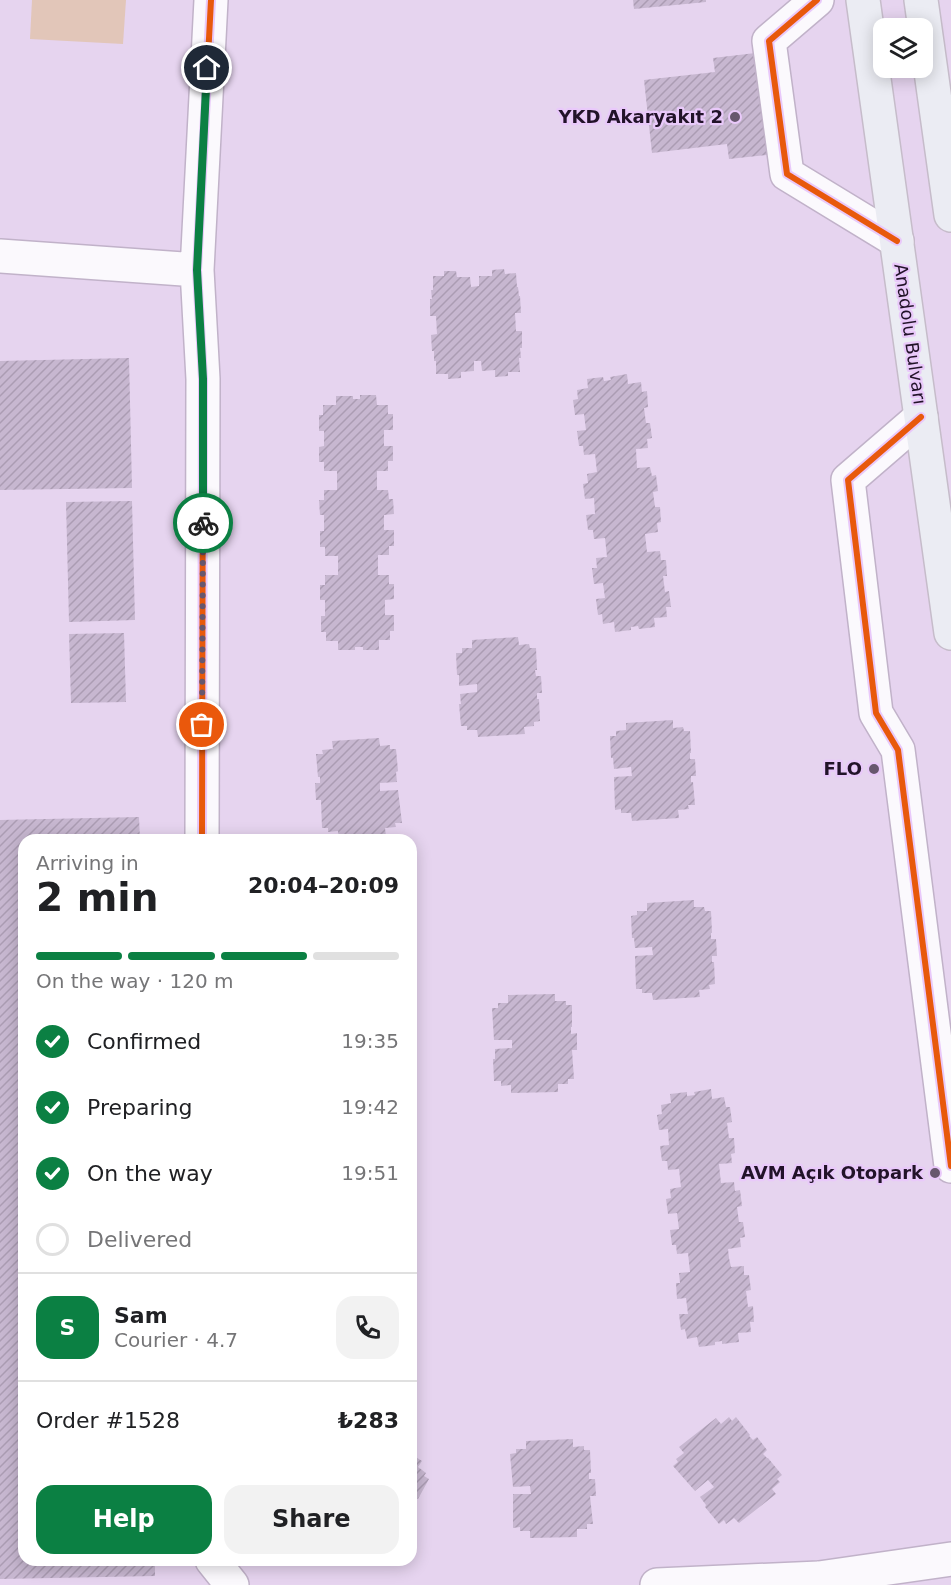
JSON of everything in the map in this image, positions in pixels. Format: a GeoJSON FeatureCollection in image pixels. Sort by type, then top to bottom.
{"type":"FeatureCollection","features":[{"type":"Feature","properties":{"kind":"main road","name":"Anadolu Bulvarı"},"geometry":{"type":"LineString","coordinates":[[863,0],[951,633]]}},
{"type":"Feature","properties":{"kind":"main road"},"geometry":{"type":"LineString","coordinates":[[921,0],[943,115],[951,215]]}},
{"type":"Feature","properties":{"kind":"street"},"geometry":{"type":"LineString","coordinates":[[202,834],[203,379],[197,270],[211,0]]}},
{"type":"Feature","properties":{"kind":"street"},"geometry":{"type":"LineString","coordinates":[[817,0],[769,41],[787,174],[897,241]]}},
{"type":"Feature","properties":{"kind":"street"},"geometry":{"type":"LineString","coordinates":[[0,256],[197,270]]}},
{"type":"Feature","properties":{"kind":"street"},"geometry":{"type":"LineString","coordinates":[[921,417],[848,480],[876,713],[898,750],[951,1166]]}},
{"type":"Feature","properties":{"kind":"street"},"geometry":{"type":"LineString","coordinates":[[657,1585],[819,1578],[951,1559]]}},
{"type":"Feature","properties":{"kind":"street"},"geometry":{"type":"LineString","coordinates":[[217,1566],[232,1585]]}},
{"type":"Feature","properties":{"kind":"shaded area"},"geometry":{"type":"Polygon","coordinates":[[[32,0],[126,0],[123,44],[30,39],[32,0]]]}},
{"type":"Feature","properties":{"kind":"building"},"geometry":{"type":"Polygon","coordinates":[[[633,0],[706,0],[706,2],[634,9],[633,0]]]}},
{"type":"Feature","properties":{"kind":"building"},"geometry":{"type":"Polygon","coordinates":[[[773,51],[786,153],[729,159],[727,144],[652,153],[644,80],[715,72],[713,58],[773,51]]]}},
{"type":"Feature","properties":{"kind":"building"},"geometry":{"type":"Polygon","coordinates":[[[504,269],[505,274],[516,273],[520,296],[521,313],[515,313],[516,331],[522,331],[520,372],[508,372],[508,376],[495,377],[495,370],[482,371],[481,361],[474,361],[474,371],[461,372],[461,378],[448,379],[448,374],[436,374],[431,335],[437,334],[436,316],[430,316],[433,276],[444,276],[444,271],[456,271],[457,277],[470,277],[471,287],[479,286],[479,276],[492,276],[492,270],[504,269]]]}},
{"type":"Feature","properties":{"kind":"building"},"geometry":{"type":"Polygon","coordinates":[[[129,358],[132,488],[0,490],[0,361],[129,358]]]}},
{"type":"Feature","properties":{"kind":"building"},"geometry":{"type":"Polygon","coordinates":[[[627,374],[628,384],[641,382],[642,392],[647,391],[648,407],[644,408],[646,423],[650,423],[652,438],[647,439],[648,448],[636,449],[637,468],[650,467],[652,476],[656,475],[658,491],[653,492],[655,507],[660,507],[661,522],[657,523],[658,532],[645,534],[647,552],[660,551],[661,560],[666,560],[667,576],[663,576],[665,592],[669,591],[671,607],[666,607],[667,617],[654,618],[655,627],[639,629],[638,626],[631,627],[631,630],[615,632],[614,622],[603,624],[602,614],[598,615],[596,599],[605,598],[603,583],[594,584],[592,568],[597,568],[596,558],[607,557],[605,538],[594,539],[593,530],[588,530],[586,515],[595,514],[594,498],[585,499],[583,484],[588,483],[587,474],[597,472],[595,454],[584,455],[583,446],[579,446],[577,431],[586,430],[584,414],[575,415],[573,400],[578,399],[577,390],[588,388],[587,379],[603,377],[604,381],[611,380],[610,377],[627,374]]]}},
{"type":"Feature","properties":{"kind":"building"},"geometry":{"type":"Polygon","coordinates":[[[360,395],[376,395],[377,405],[388,405],[388,414],[393,414],[393,430],[384,430],[384,446],[393,446],[393,461],[388,461],[388,471],[377,471],[377,490],[388,490],[389,499],[393,499],[394,514],[384,515],[384,530],[394,530],[394,546],[389,546],[389,555],[378,555],[378,575],[389,575],[389,584],[394,584],[394,599],[385,600],[385,615],[394,615],[394,631],[390,631],[390,640],[379,640],[379,650],[363,650],[363,647],[355,647],[355,650],[338,650],[338,641],[326,641],[326,632],[321,632],[321,616],[325,616],[325,600],[320,600],[320,585],[325,585],[325,575],[338,575],[338,556],[325,556],[325,547],[320,547],[320,531],[324,531],[324,515],[320,515],[319,500],[324,500],[324,490],[337,490],[337,471],[324,471],[324,462],[319,462],[319,447],[324,446],[324,431],[319,431],[319,415],[323,415],[323,405],[336,405],[336,396],[353,396],[353,399],[360,399],[360,395]]]}},
{"type":"Feature","properties":{"kind":"building"},"geometry":{"type":"Polygon","coordinates":[[[132,501],[135,620],[69,622],[66,502],[132,501]]]}},
{"type":"Feature","properties":{"kind":"building"},"geometry":{"type":"Polygon","coordinates":[[[124,633],[126,702],[71,703],[69,634],[124,633]]]}},
{"type":"Feature","properties":{"kind":"building"},"geometry":{"type":"Polygon","coordinates":[[[518,637],[519,645],[529,644],[530,648],[536,648],[537,670],[535,670],[536,676],[541,676],[542,693],[537,693],[540,721],[534,722],[534,726],[524,727],[525,734],[478,737],[477,730],[467,730],[467,726],[461,726],[460,694],[477,692],[477,684],[459,686],[456,653],[462,653],[462,648],[472,648],[472,640],[518,637]]]}},
{"type":"Feature","properties":{"kind":"building"},"geometry":{"type":"Polygon","coordinates":[[[673,720],[673,728],[683,727],[684,731],[690,731],[690,759],[695,759],[696,776],[691,776],[691,782],[693,782],[695,805],[688,805],[689,809],[678,810],[679,818],[632,821],[631,813],[621,813],[621,809],[615,810],[614,777],[632,776],[631,767],[614,769],[610,736],[616,736],[616,731],[626,730],[626,723],[673,720]]]}},
{"type":"Feature","properties":{"kind":"building"},"geometry":{"type":"Polygon","coordinates":[[[379,738],[380,746],[390,745],[390,749],[396,749],[397,782],[380,783],[380,791],[398,790],[402,823],[395,823],[396,827],[385,828],[386,834],[338,834],[338,831],[328,832],[328,828],[322,828],[321,800],[316,800],[315,783],[320,783],[320,777],[318,777],[316,754],[323,754],[322,750],[333,749],[332,741],[379,738]]]}},
{"type":"Feature","properties":{"kind":"building"},"geometry":{"type":"Polygon","coordinates":[[[139,817],[140,834],[18,834],[18,1566],[155,1566],[155,1576],[0,1579],[0,820],[139,817]]]}},
{"type":"Feature","properties":{"kind":"building"},"geometry":{"type":"Polygon","coordinates":[[[694,900],[694,907],[704,907],[705,911],[711,911],[711,939],[716,939],[717,956],[712,956],[715,984],[709,985],[710,989],[699,990],[700,997],[653,1000],[652,993],[642,993],[642,989],[636,989],[635,956],[653,955],[652,947],[635,948],[631,916],[637,915],[637,911],[647,911],[647,903],[694,900]]]}},
{"type":"Feature","properties":{"kind":"building"},"geometry":{"type":"Polygon","coordinates":[[[555,994],[555,1001],[566,1001],[566,1005],[572,1005],[571,1034],[577,1033],[577,1050],[572,1050],[574,1079],[568,1079],[568,1084],[558,1084],[558,1092],[511,1093],[511,1085],[501,1086],[501,1081],[494,1081],[495,1049],[512,1048],[512,1040],[494,1040],[492,1008],[498,1008],[498,1003],[508,1003],[508,995],[555,994]]]}},
{"type":"Feature","properties":{"kind":"building"},"geometry":{"type":"Polygon","coordinates":[[[711,1089],[712,1099],[724,1097],[726,1107],[730,1107],[732,1122],[727,1123],[729,1138],[734,1138],[735,1153],[731,1154],[732,1163],[719,1164],[721,1183],[734,1182],[735,1191],[740,1190],[742,1206],[737,1207],[739,1222],[743,1222],[745,1237],[740,1238],[741,1247],[728,1249],[729,1258],[731,1267],[744,1266],[744,1275],[749,1275],[751,1290],[746,1291],[748,1307],[753,1306],[754,1322],[750,1322],[751,1332],[738,1333],[739,1342],[722,1344],[722,1341],[715,1342],[715,1345],[699,1347],[697,1337],[687,1339],[685,1329],[681,1330],[679,1314],[688,1314],[686,1298],[677,1299],[676,1283],[680,1283],[679,1273],[690,1272],[688,1253],[677,1254],[676,1245],[672,1245],[670,1230],[679,1229],[677,1213],[668,1214],[666,1199],[671,1198],[670,1189],[681,1187],[679,1169],[668,1170],[667,1161],[662,1161],[660,1146],[669,1145],[668,1129],[659,1130],[657,1115],[662,1114],[661,1105],[671,1103],[670,1094],[687,1092],[687,1096],[695,1095],[694,1092],[711,1089]]]}},
{"type":"Feature","properties":{"kind":"building"},"geometry":{"type":"Polygon","coordinates":[[[729,1417],[732,1421],[736,1417],[753,1440],[757,1437],[767,1450],[763,1454],[782,1475],[777,1479],[780,1482],[772,1489],[776,1494],[739,1523],[734,1518],[726,1524],[724,1520],[719,1524],[700,1497],[714,1487],[708,1480],[695,1491],[673,1466],[678,1462],[676,1459],[684,1453],[679,1447],[716,1418],[721,1424],[729,1417]]]}},
{"type":"Feature","properties":{"kind":"building"},"geometry":{"type":"Polygon","coordinates":[[[573,1439],[573,1447],[584,1446],[584,1450],[590,1450],[589,1479],[595,1479],[596,1496],[590,1496],[593,1524],[587,1524],[587,1529],[577,1529],[577,1537],[530,1538],[530,1531],[520,1531],[520,1527],[513,1528],[513,1494],[531,1494],[530,1486],[513,1487],[510,1454],[516,1453],[516,1449],[526,1449],[526,1441],[573,1439]]]}},
{"type":"Feature","properties":{"kind":"building"},"geometry":{"type":"Polygon","coordinates":[[[417,1458],[422,1461],[418,1467],[426,1473],[424,1476],[429,1479],[418,1499],[417,1458]]]}},
{"type":"Feature","properties":{"kind":"cycle path"},"geometry":{"type":"LineString","coordinates":[[202,834],[203,379],[197,270],[211,0]]}},
{"type":"Feature","properties":{"kind":"cycle path"},"geometry":{"type":"LineString","coordinates":[[817,0],[769,41],[787,174],[897,241]]}},
{"type":"Feature","properties":{"kind":"cycle path"},"geometry":{"type":"LineString","coordinates":[[921,417],[848,480],[876,713],[898,750],[951,1166]]}},
{"type":"Feature","properties":{"kind":"way so far"},"geometry":{"type":"LineString","coordinates":[[202,725],[203,523]]}},
{"type":"Feature","properties":{"kind":"place","name":"YKD Akaryakıt 2"},"geometry":{"type":"Point","coordinates":[735,117]}},
{"type":"Feature","properties":{"kind":"place","name":"FLO"},"geometry":{"type":"Point","coordinates":[874,769]}},
{"type":"Feature","properties":{"kind":"place","name":"AVM Açık Otopark"},"geometry":{"type":"Point","coordinates":[935,1173]}},
{"type":"Feature","properties":{"kind":"route"},"geometry":{"type":"LineString","coordinates":[[203,523],[203,379],[197,270],[207,68]]}}]}
